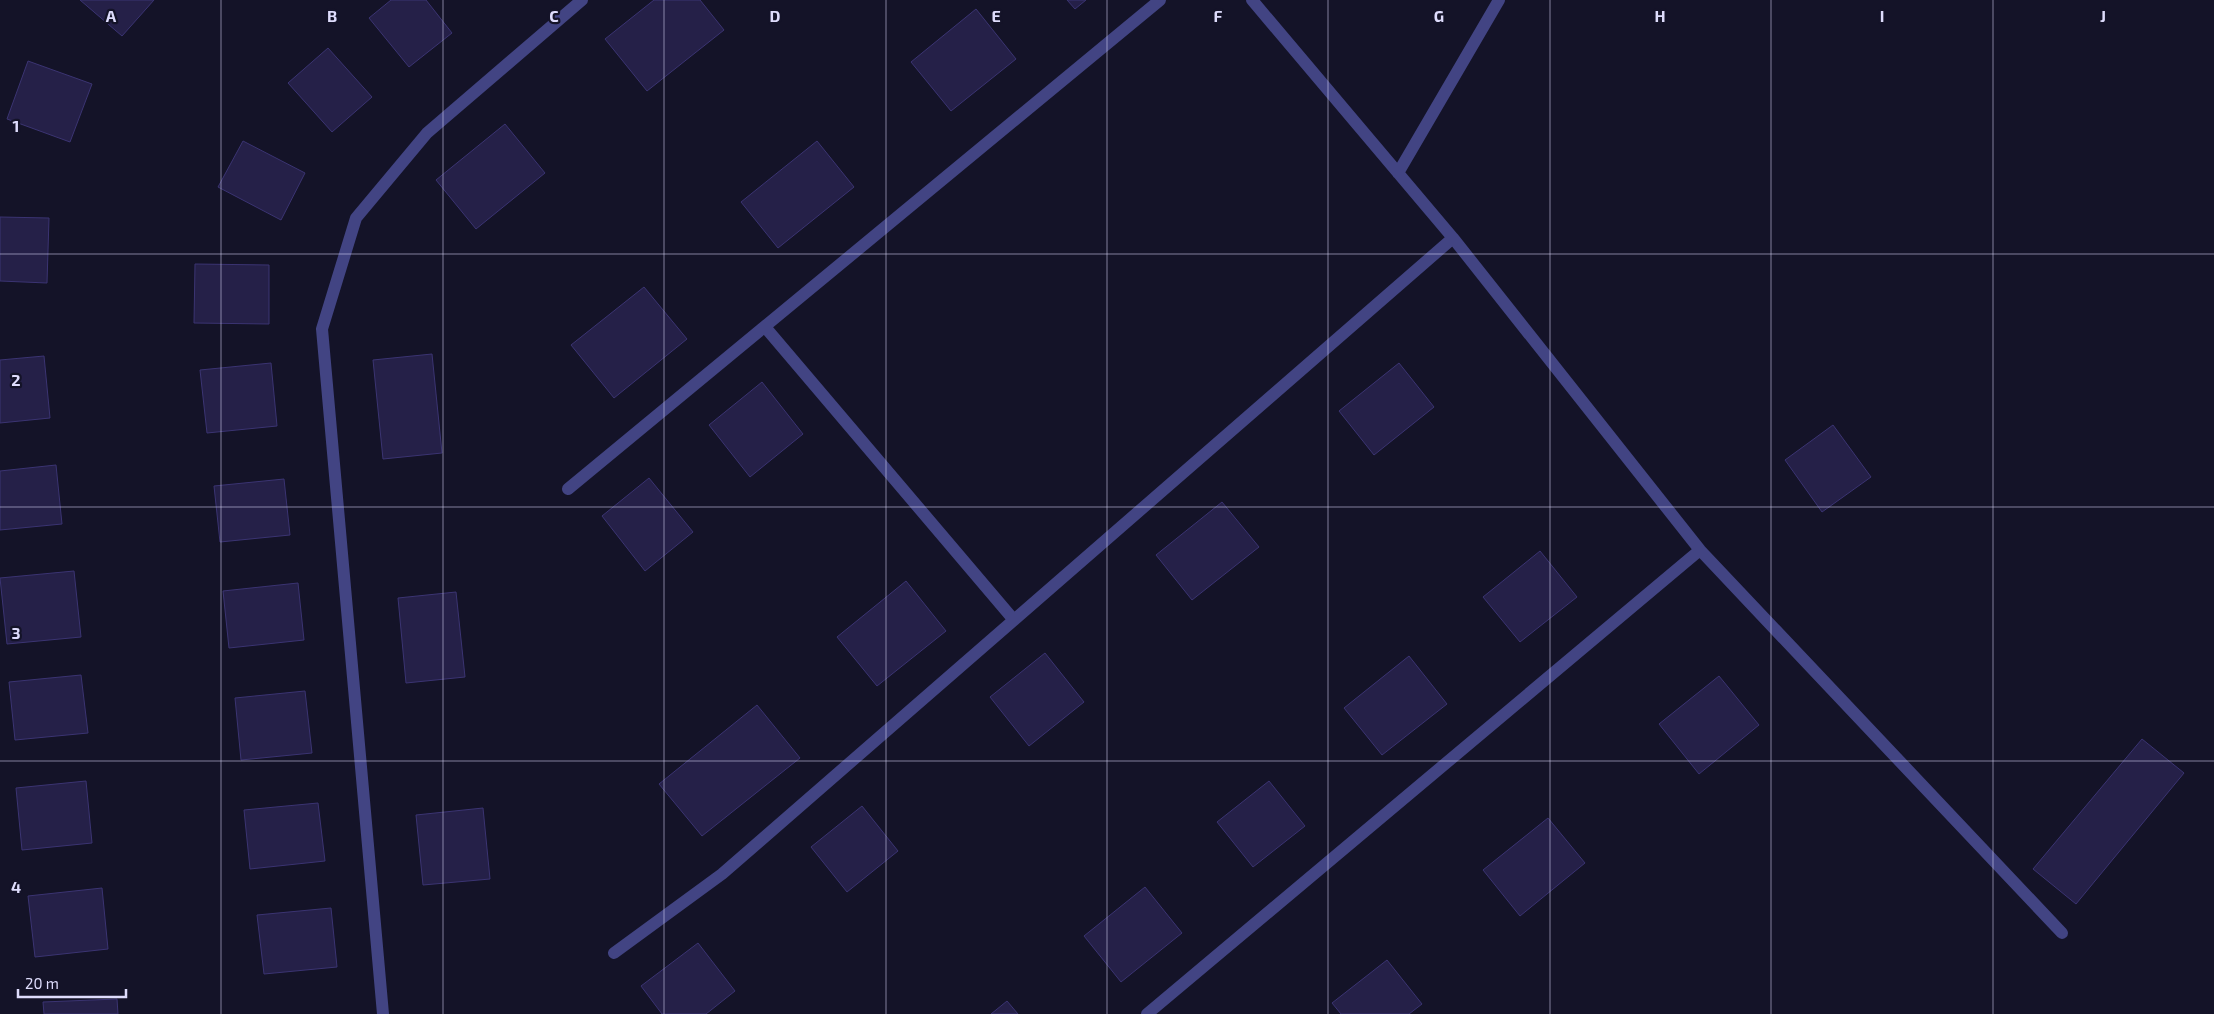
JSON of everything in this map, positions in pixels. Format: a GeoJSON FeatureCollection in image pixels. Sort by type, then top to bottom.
{"type":"FeatureCollection","features":[{"type":"Feature","properties":{"kind":"street"},"geometry":{"type":"LineString","coordinates":[[383,1014],[322,329],[356,218],[427,133],[582,0]]}},
{"type":"Feature","properties":{"kind":"street"},"geometry":{"type":"LineString","coordinates":[[568,489],[1160,0]]}},
{"type":"Feature","properties":{"kind":"street"},"geometry":{"type":"LineString","coordinates":[[1252,0],[1453,238],[1700,550],[2062,933]]}},
{"type":"Feature","properties":{"kind":"street"},"geometry":{"type":"LineString","coordinates":[[1398,173],[1492,9],[1499,0]]}},
{"type":"Feature","properties":{"kind":"street"},"geometry":{"type":"LineString","coordinates":[[614,953],[722,874],[1453,238]]}},
{"type":"Feature","properties":{"kind":"street"},"geometry":{"type":"LineString","coordinates":[[765,326],[1014,620]]}},
{"type":"Feature","properties":{"kind":"street"},"geometry":{"type":"LineString","coordinates":[[1148,1014],[1700,550]]}},
{"type":"Feature","properties":{"kind":"building"},"geometry":{"type":"Polygon","coordinates":[[[80,0],[154,0],[122,36],[80,0]]]}},
{"type":"Feature","properties":{"kind":"building"},"geometry":{"type":"Polygon","coordinates":[[[391,0],[426,0],[452,33],[409,67],[369,18],[391,0]]]}},
{"type":"Feature","properties":{"kind":"building"},"geometry":{"type":"Polygon","coordinates":[[[654,0],[700,0],[724,30],[647,91],[605,39],[654,0]]]}},
{"type":"Feature","properties":{"kind":"building"},"geometry":{"type":"Polygon","coordinates":[[[1067,0],[1086,0],[1075,9],[1067,0]]]}},
{"type":"Feature","properties":{"kind":"building"},"geometry":{"type":"Polygon","coordinates":[[[976,9],[1016,59],[951,111],[911,62],[976,9]]]}},
{"type":"Feature","properties":{"kind":"building"},"geometry":{"type":"Polygon","coordinates":[[[328,48],[372,97],[332,132],[288,83],[328,48]]]}},
{"type":"Feature","properties":{"kind":"building"},"geometry":{"type":"Polygon","coordinates":[[[28,61],[92,84],[70,142],[7,119],[28,61]]]}},
{"type":"Feature","properties":{"kind":"building"},"geometry":{"type":"Polygon","coordinates":[[[505,124],[545,173],[476,229],[436,180],[505,124]]]}},
{"type":"Feature","properties":{"kind":"building"},"geometry":{"type":"Polygon","coordinates":[[[243,141],[305,173],[281,220],[218,187],[243,141]]]}},
{"type":"Feature","properties":{"kind":"building"},"geometry":{"type":"Polygon","coordinates":[[[817,141],[854,187],[778,248],[741,202],[817,141]]]}},
{"type":"Feature","properties":{"kind":"building"},"geometry":{"type":"Polygon","coordinates":[[[0,217],[49,218],[47,283],[0,281],[0,217]]]}},
{"type":"Feature","properties":{"kind":"building"},"geometry":{"type":"Polygon","coordinates":[[[195,264],[269,265],[269,324],[194,323],[195,264]]]}},
{"type":"Feature","properties":{"kind":"building"},"geometry":{"type":"Polygon","coordinates":[[[644,287],[687,339],[614,398],[571,345],[644,287]]]}},
{"type":"Feature","properties":{"kind":"building"},"geometry":{"type":"Polygon","coordinates":[[[432,354],[442,453],[383,459],[373,360],[432,354]]]}},
{"type":"Feature","properties":{"kind":"building"},"geometry":{"type":"Polygon","coordinates":[[[44,356],[50,418],[0,423],[0,360],[44,356]]]}},
{"type":"Feature","properties":{"kind":"building"},"geometry":{"type":"Polygon","coordinates":[[[271,363],[277,426],[207,433],[200,370],[271,363]]]}},
{"type":"Feature","properties":{"kind":"building"},"geometry":{"type":"Polygon","coordinates":[[[1399,363],[1434,407],[1374,455],[1339,411],[1399,363]]]}},
{"type":"Feature","properties":{"kind":"building"},"geometry":{"type":"Polygon","coordinates":[[[762,382],[803,434],[750,477],[709,425],[762,382]]]}},
{"type":"Feature","properties":{"kind":"building"},"geometry":{"type":"Polygon","coordinates":[[[1833,425],[1871,477],[1822,512],[1785,460],[1833,425]]]}},
{"type":"Feature","properties":{"kind":"building"},"geometry":{"type":"Polygon","coordinates":[[[56,465],[62,524],[0,530],[0,471],[56,465]]]}},
{"type":"Feature","properties":{"kind":"building"},"geometry":{"type":"Polygon","coordinates":[[[649,478],[693,532],[645,571],[602,516],[649,478]]]}},
{"type":"Feature","properties":{"kind":"building"},"geometry":{"type":"Polygon","coordinates":[[[284,479],[290,535],[220,542],[214,486],[284,479]]]}},
{"type":"Feature","properties":{"kind":"building"},"geometry":{"type":"Polygon","coordinates":[[[1222,502],[1259,547],[1192,600],[1156,555],[1222,502]]]}},
{"type":"Feature","properties":{"kind":"building"},"geometry":{"type":"Polygon","coordinates":[[[1540,551],[1577,597],[1520,642],[1483,597],[1540,551]]]}},
{"type":"Feature","properties":{"kind":"building"},"geometry":{"type":"Polygon","coordinates":[[[74,571],[81,637],[7,644],[0,578],[74,571]]]}},
{"type":"Feature","properties":{"kind":"building"},"geometry":{"type":"Polygon","coordinates":[[[906,581],[946,631],[877,686],[837,637],[906,581]]]}},
{"type":"Feature","properties":{"kind":"building"},"geometry":{"type":"Polygon","coordinates":[[[298,583],[304,640],[229,648],[223,591],[298,583]]]}},
{"type":"Feature","properties":{"kind":"building"},"geometry":{"type":"Polygon","coordinates":[[[456,592],[465,677],[406,683],[398,598],[456,592]]]}},
{"type":"Feature","properties":{"kind":"building"},"geometry":{"type":"Polygon","coordinates":[[[1045,653],[1084,702],[1029,746],[990,697],[1045,653]]]}},
{"type":"Feature","properties":{"kind":"building"},"geometry":{"type":"Polygon","coordinates":[[[1409,656],[1447,704],[1382,755],[1344,708],[1409,656]]]}},
{"type":"Feature","properties":{"kind":"building"},"geometry":{"type":"Polygon","coordinates":[[[81,675],[88,733],[15,740],[9,682],[81,675]]]}},
{"type":"Feature","properties":{"kind":"building"},"geometry":{"type":"Polygon","coordinates":[[[1719,676],[1759,725],[1699,774],[1659,724],[1719,676]]]}},
{"type":"Feature","properties":{"kind":"building"},"geometry":{"type":"Polygon","coordinates":[[[305,691],[312,753],[241,760],[235,698],[305,691]]]}},
{"type":"Feature","properties":{"kind":"building"},"geometry":{"type":"Polygon","coordinates":[[[757,705],[800,758],[702,836],[659,784],[757,705]]]}},
{"type":"Feature","properties":{"kind":"building"},"geometry":{"type":"Polygon","coordinates":[[[2142,739],[2184,773],[2076,904],[2033,869],[2142,739]]]}},
{"type":"Feature","properties":{"kind":"building"},"geometry":{"type":"Polygon","coordinates":[[[86,781],[92,843],[22,850],[16,788],[86,781]]]}},
{"type":"Feature","properties":{"kind":"building"},"geometry":{"type":"Polygon","coordinates":[[[1269,781],[1305,826],[1253,867],[1217,822],[1269,781]]]}},
{"type":"Feature","properties":{"kind":"building"},"geometry":{"type":"Polygon","coordinates":[[[318,803],[325,861],[250,869],[244,810],[318,803]]]}},
{"type":"Feature","properties":{"kind":"building"},"geometry":{"type":"Polygon","coordinates":[[[862,806],[898,851],[847,892],[811,847],[862,806]]]}},
{"type":"Feature","properties":{"kind":"building"},"geometry":{"type":"Polygon","coordinates":[[[483,808],[490,879],[423,885],[416,815],[483,808]]]}},
{"type":"Feature","properties":{"kind":"building"},"geometry":{"type":"Polygon","coordinates":[[[1548,818],[1585,863],[1520,916],[1483,870],[1548,818]]]}},
{"type":"Feature","properties":{"kind":"building"},"geometry":{"type":"Polygon","coordinates":[[[1145,887],[1182,933],[1121,982],[1084,936],[1145,887]]]}},
{"type":"Feature","properties":{"kind":"building"},"geometry":{"type":"Polygon","coordinates":[[[102,888],[108,949],[35,957],[28,896],[102,888]]]}},
{"type":"Feature","properties":{"kind":"building"},"geometry":{"type":"Polygon","coordinates":[[[331,908],[337,967],[264,974],[257,915],[331,908]]]}},
{"type":"Feature","properties":{"kind":"building"},"geometry":{"type":"Polygon","coordinates":[[[698,943],[735,991],[706,1014],[662,1014],[641,986],[698,943]]]}},
{"type":"Feature","properties":{"kind":"building"},"geometry":{"type":"Polygon","coordinates":[[[1387,960],[1422,1004],[1409,1014],[1341,1014],[1332,1003],[1387,960]]]}},
{"type":"Feature","properties":{"kind":"building"},"geometry":{"type":"Polygon","coordinates":[[[117,999],[118,1014],[44,1014],[43,1002],[117,999]]]}},
{"type":"Feature","properties":{"kind":"building"},"geometry":{"type":"Polygon","coordinates":[[[1007,1001],[1018,1014],[991,1014],[1007,1001]]]}}]}
